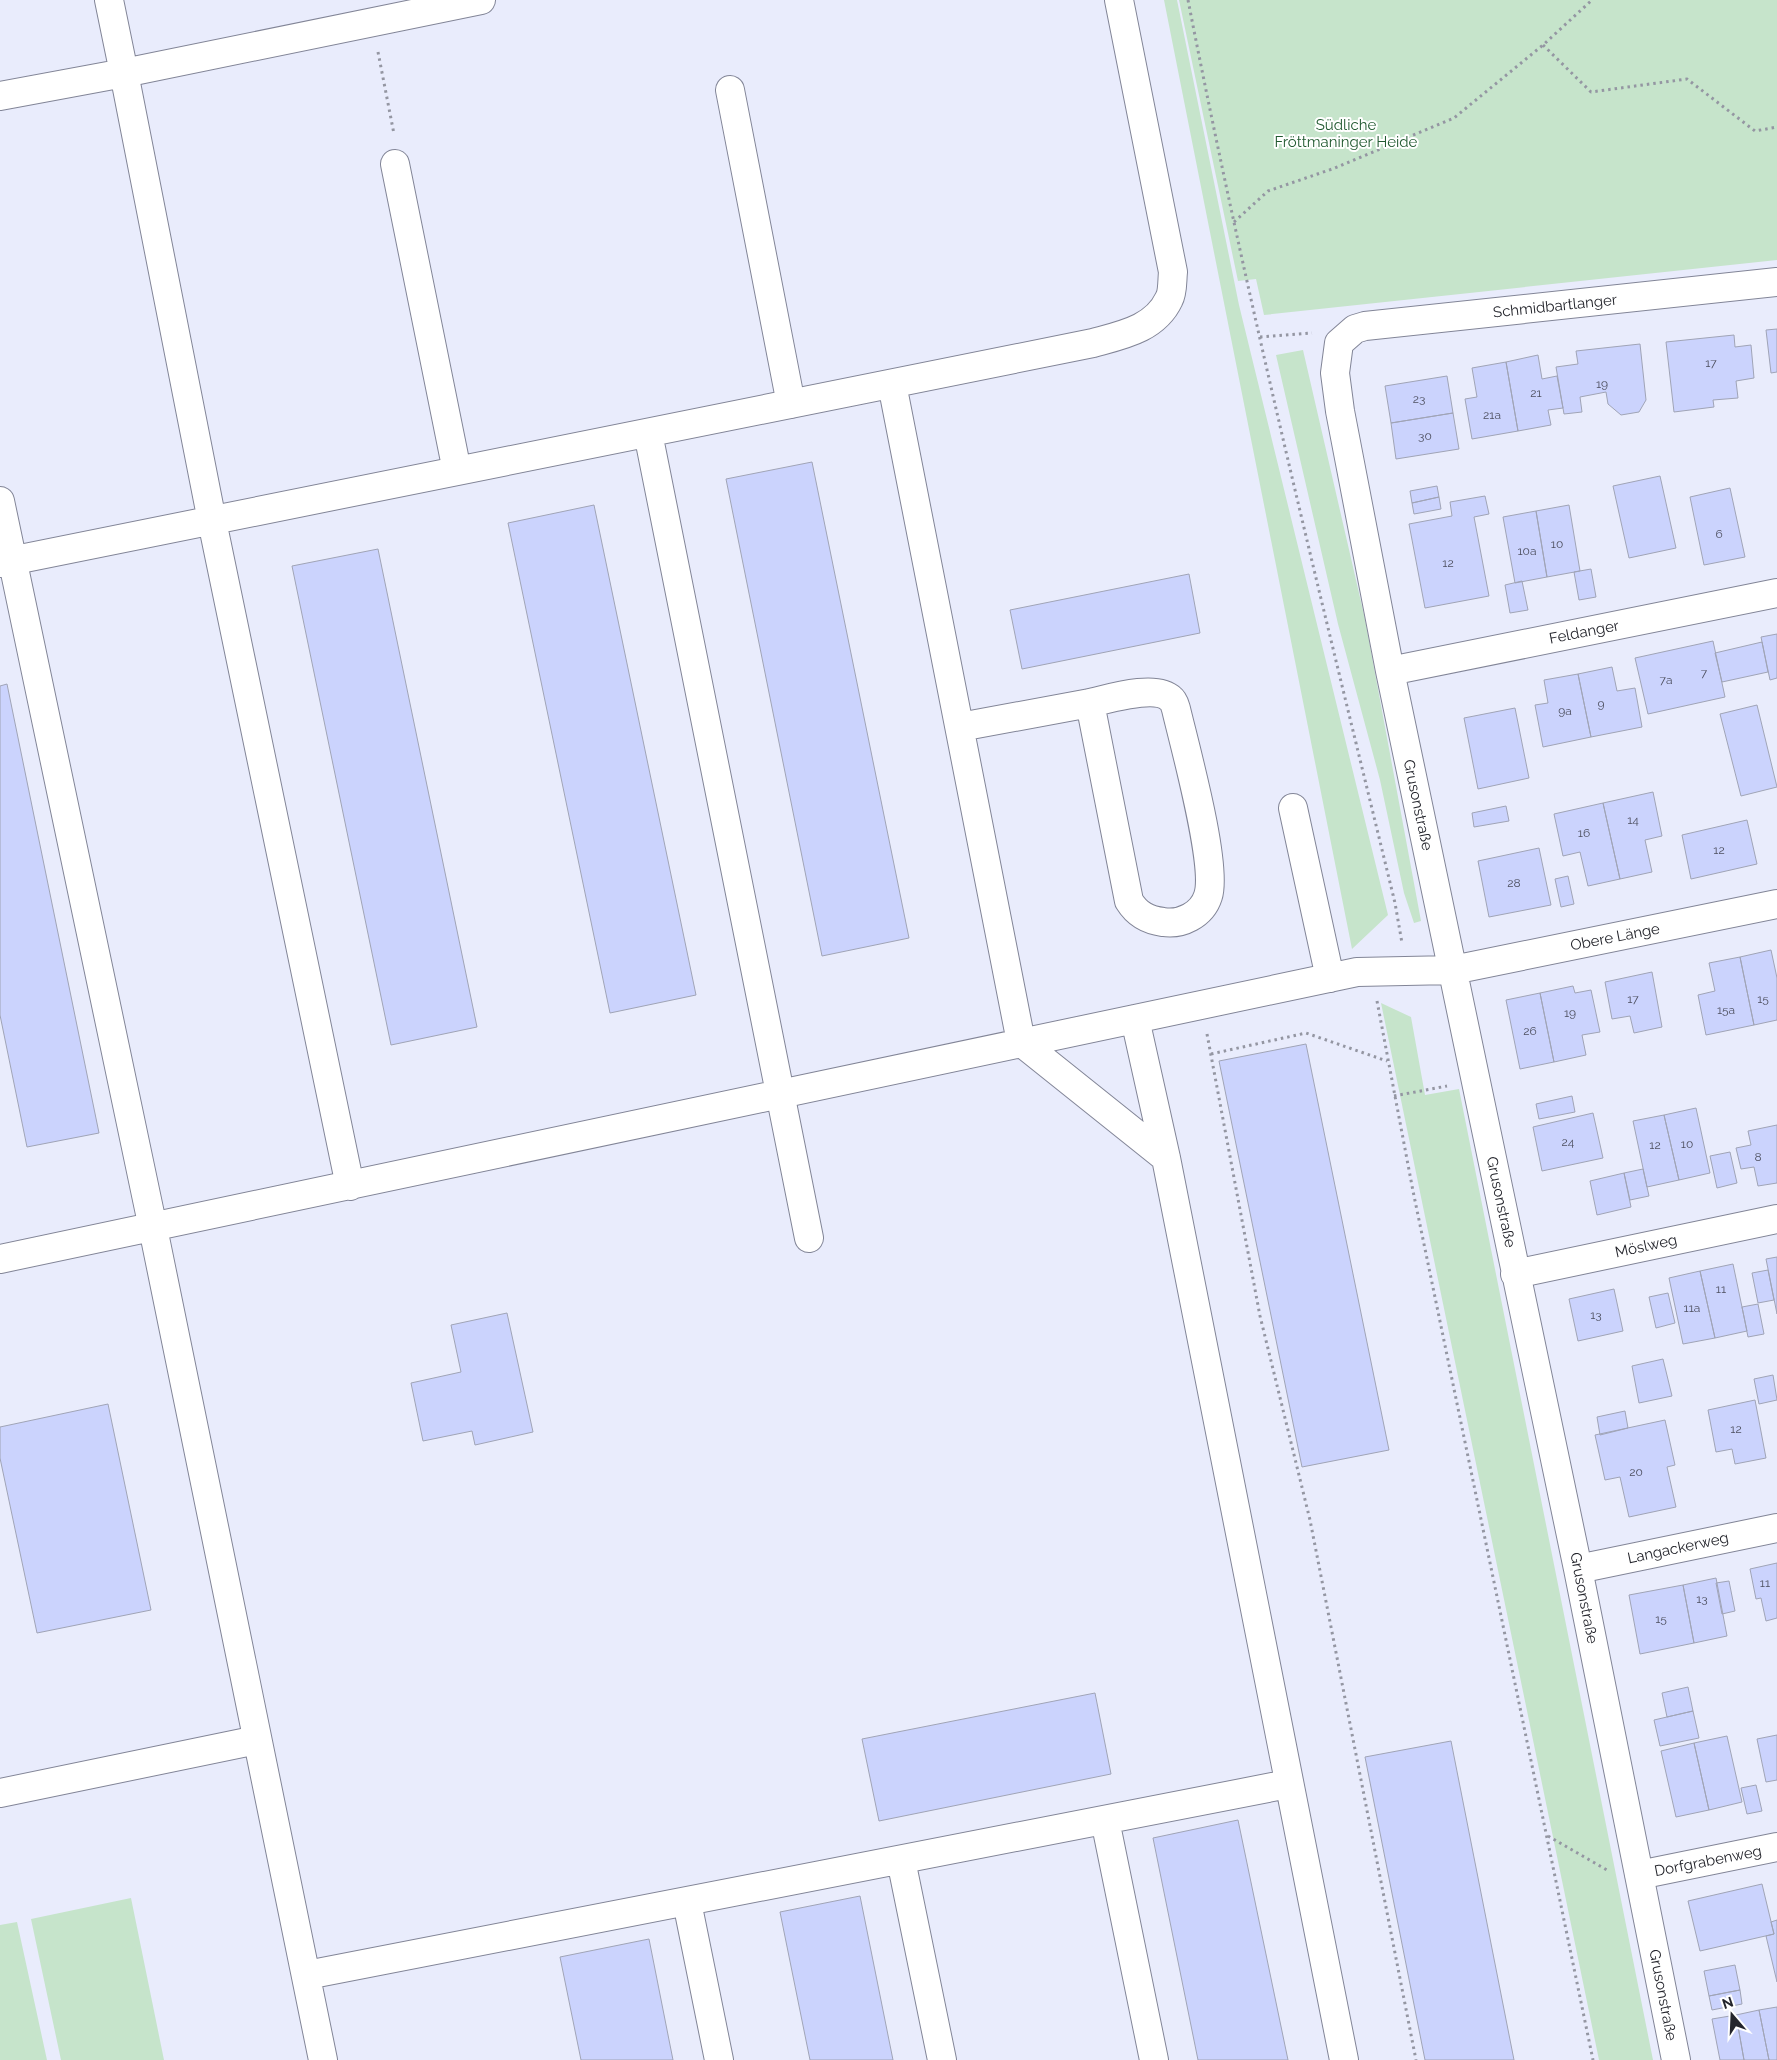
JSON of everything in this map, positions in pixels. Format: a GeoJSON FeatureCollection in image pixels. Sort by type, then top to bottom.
{"type":"FeatureCollection","features":[{"type":"Feature","properties":{"kind":"street"},"geometry":{"type":"LineString","coordinates":[[109,0],[212,521],[350,1186]]}},
{"type":"Feature","properties":{"kind":"street"},"geometry":{"type":"LineString","coordinates":[[0,96],[481,0]]}},
{"type":"Feature","properties":{"kind":"street"},"geometry":{"type":"LineString","coordinates":[[6,562],[892,384],[1093,343],[1135,332],[1155,319],[1170,298],[1173,272],[1119,0]]}},
{"type":"Feature","properties":{"kind":"street"},"geometry":{"type":"LineString","coordinates":[[730,90],[791,404]]}},
{"type":"Feature","properties":{"kind":"street"},"geometry":{"type":"LineString","coordinates":[[394,164],[457,471]]}},
{"type":"Feature","properties":{"kind":"street","name":"Schmidbartlanger"},"geometry":{"type":"LineString","coordinates":[[1347,336],[1365,326],[1777,282]]}},
{"type":"Feature","properties":{"kind":"street","name":"Grusonstraße"},"geometry":{"type":"LineString","coordinates":[[1347,336],[1335,374],[1340,411],[1390,671],[1578,1569],[1676,2060]]}},
{"type":"Feature","properties":{"kind":"street"},"geometry":{"type":"LineString","coordinates":[[892,384],[1021,1042],[1166,1158]]}},
{"type":"Feature","properties":{"kind":"street"},"geometry":{"type":"LineString","coordinates":[[648,433],[728,841],[781,1093],[809,1238]]}},
{"type":"Feature","properties":{"kind":"street"},"geometry":{"type":"LineString","coordinates":[[0,501],[6,562],[153,1228],[323,2060]]}},
{"type":"Feature","properties":{"kind":"street","name":"Feldanger"},"geometry":{"type":"LineString","coordinates":[[1390,671],[1777,593]]}},
{"type":"Feature","properties":{"kind":"street"},"geometry":{"type":"LineString","coordinates":[[960,727],[1144,692],[1162,694],[1172,699],[1176,709],[1209,858],[1210,885],[1208,897],[1201,908],[1190,918],[1177,924],[1146,917],[1135,911],[1129,901],[1090,703]]}},
{"type":"Feature","properties":{"kind":"street"},"geometry":{"type":"LineString","coordinates":[[1293,808],[1330,978]]}},
{"type":"Feature","properties":{"kind":"street","name":"Obere Länge"},"geometry":{"type":"LineString","coordinates":[[0,1259],[1357,972],[1453,970],[1777,904]]}},
{"type":"Feature","properties":{"kind":"street"},"geometry":{"type":"LineString","coordinates":[[1135,1019],[1166,1158],[1288,1784],[1344,2060]]}},
{"type":"Feature","properties":{"kind":"street","name":"Möslweg"},"geometry":{"type":"LineString","coordinates":[[1515,1274],[1777,1219]]}},
{"type":"Feature","properties":{"kind":"street","name":"Langackerweg"},"geometry":{"type":"LineString","coordinates":[[1578,1569],[1777,1528]]}},
{"type":"Feature","properties":{"kind":"street"},"geometry":{"type":"LineString","coordinates":[[0,1793],[257,1740]]}},
{"type":"Feature","properties":{"kind":"street"},"geometry":{"type":"LineString","coordinates":[[307,1975],[1288,1784]]}},
{"type":"Feature","properties":{"kind":"street"},"geometry":{"type":"LineString","coordinates":[[1105,1820],[1154,2060]]}},
{"type":"Feature","properties":{"kind":"street","name":"Dorfgrabenweg"},"geometry":{"type":"LineString","coordinates":[[1640,1875],[1777,1847]]}},
{"type":"Feature","properties":{"kind":"street"},"geometry":{"type":"LineString","coordinates":[[901,1860],[942,2060]]}},
{"type":"Feature","properties":{"kind":"street"},"geometry":{"type":"LineString","coordinates":[[687,1902],[719,2060]]}},
{"type":"Feature","properties":{"kind":"path"},"geometry":{"type":"LineString","coordinates":[[1188,0],[1234,222],[1283,440],[1395,902],[1407,971],[1376,1002],[1593,2060]]}},
{"type":"Feature","properties":{"kind":"path"},"geometry":{"type":"LineString","coordinates":[[1234,222],[1268,192],[1335,168],[1454,118],[1543,45],[1592,0]]}},
{"type":"Feature","properties":{"kind":"path"},"geometry":{"type":"LineString","coordinates":[[372,22],[396,145],[394,164]]}},
{"type":"Feature","properties":{"kind":"path"},"geometry":{"type":"LineString","coordinates":[[1543,45],[1591,92],[1687,79],[1755,131],[1777,127]]}},
{"type":"Feature","properties":{"kind":"path"},"geometry":{"type":"LineString","coordinates":[[1260,337],[1347,336]]}},
{"type":"Feature","properties":{"kind":"path"},"geometry":{"type":"LineString","coordinates":[[1201,1004],[1260,1316],[1310,1520],[1416,2060]]}},
{"type":"Feature","properties":{"kind":"path"},"geometry":{"type":"LineString","coordinates":[[1210,1054],[1306,1033],[1388,1062]]}},
{"type":"Feature","properties":{"kind":"path"},"geometry":{"type":"LineString","coordinates":[[1394,1096],[1476,1080]]}},
{"type":"Feature","properties":{"kind":"path"},"geometry":{"type":"LineString","coordinates":[[1547,1836],[1620,1877],[1640,1875]]}},
{"type":"Feature","properties":{"kind":"green space"},"geometry":{"type":"Polygon","coordinates":[[[1164,0],[1177,0],[1239,305],[1388,915],[1352,949],[1164,0]]]}},
{"type":"Feature","properties":{"kind":"green space","name":"Südliche Fröttmaninger Heide"},"geometry":{"type":"Polygon","coordinates":[[[1179,0],[1777,0],[1777,260],[1264,315],[1256,279],[1238,281],[1179,0]]]}},
{"type":"Feature","properties":{"kind":"green space"},"geometry":{"type":"Polygon","coordinates":[[[1303,350],[1365,619],[1421,921],[1414,923],[1404,893],[1380,780],[1338,624],[1276,355],[1303,350]]]}},
{"type":"Feature","properties":{"kind":"green space"},"geometry":{"type":"Polygon","coordinates":[[[1381,1003],[1411,1017],[1425,1095],[1459,1089],[1653,2060],[1599,2060],[1381,1003]]]}},
{"type":"Feature","properties":{"kind":"green space"},"geometry":{"type":"Polygon","coordinates":[[[131,1898],[164,2060],[61,2060],[31,1919],[131,1898]]]}},
{"type":"Feature","properties":{"kind":"green space"},"geometry":{"type":"Polygon","coordinates":[[[17,1922],[47,2060],[0,2060],[0,1925],[17,1922]]]}},
{"type":"Feature","properties":{"kind":"building"},"geometry":{"type":"Polygon","coordinates":[[[1777,329],[1777,372],[1771,373],[1766,330],[1777,329]]]}},
{"type":"Feature","properties":{"kind":"building"},"geometry":{"type":"Polygon","coordinates":[[[1734,335],[1735,347],[1751,345],[1754,378],[1736,381],[1738,398],[1713,400],[1714,407],[1674,412],[1666,342],[1734,335]]]}},
{"type":"Feature","properties":{"kind":"building"},"geometry":{"type":"Polygon","coordinates":[[[1640,344],[1646,400],[1639,412],[1621,415],[1608,404],[1606,392],[1580,397],[1582,412],[1564,414],[1556,367],[1578,364],[1576,351],[1640,344]]]}},
{"type":"Feature","properties":{"kind":"building"},"geometry":{"type":"Polygon","coordinates":[[[1538,355],[1542,379],[1557,376],[1563,408],[1548,410],[1551,425],[1518,431],[1506,362],[1538,355]]]}},
{"type":"Feature","properties":{"kind":"building"},"geometry":{"type":"Polygon","coordinates":[[[1506,362],[1518,431],[1472,439],[1465,399],[1477,397],[1472,368],[1506,362]]]}},
{"type":"Feature","properties":{"kind":"building"},"geometry":{"type":"Polygon","coordinates":[[[1447,376],[1453,413],[1391,423],[1385,386],[1447,376]]]}},
{"type":"Feature","properties":{"kind":"building"},"geometry":{"type":"Polygon","coordinates":[[[1453,413],[1459,449],[1396,459],[1391,423],[1453,413]]]}},
{"type":"Feature","properties":{"kind":"building"},"geometry":{"type":"Polygon","coordinates":[[[812,462],[909,938],[822,956],[726,479],[812,462]]]}},
{"type":"Feature","properties":{"kind":"building"},"geometry":{"type":"Polygon","coordinates":[[[1660,476],[1676,548],[1629,558],[1613,486],[1660,476]]]}},
{"type":"Feature","properties":{"kind":"building"},"geometry":{"type":"Polygon","coordinates":[[[1437,486],[1439,497],[1412,503],[1410,491],[1437,486]]]}},
{"type":"Feature","properties":{"kind":"building"},"geometry":{"type":"Polygon","coordinates":[[[1730,488],[1745,557],[1704,565],[1690,497],[1730,488]]]}},
{"type":"Feature","properties":{"kind":"building"},"geometry":{"type":"Polygon","coordinates":[[[1485,496],[1489,514],[1474,517],[1489,596],[1425,608],[1409,524],[1452,516],[1450,502],[1485,496]]]}},
{"type":"Feature","properties":{"kind":"building"},"geometry":{"type":"Polygon","coordinates":[[[1439,497],[1441,509],[1414,514],[1412,503],[1439,497]]]}},
{"type":"Feature","properties":{"kind":"building"},"geometry":{"type":"Polygon","coordinates":[[[594,505],[696,995],[610,1013],[508,523],[594,505]]]}},
{"type":"Feature","properties":{"kind":"building"},"geometry":{"type":"Polygon","coordinates":[[[1569,505],[1580,571],[1547,577],[1536,511],[1569,505]]]}},
{"type":"Feature","properties":{"kind":"building"},"geometry":{"type":"Polygon","coordinates":[[[1536,511],[1547,577],[1515,583],[1503,517],[1536,511]]]}},
{"type":"Feature","properties":{"kind":"building"},"geometry":{"type":"Polygon","coordinates":[[[378,549],[477,1027],[391,1045],[292,566],[378,549]]]}},
{"type":"Feature","properties":{"kind":"building"},"geometry":{"type":"Polygon","coordinates":[[[1591,569],[1596,597],[1579,600],[1574,572],[1591,569]]]}},
{"type":"Feature","properties":{"kind":"building"},"geometry":{"type":"Polygon","coordinates":[[[1189,574],[1200,633],[1022,669],[1010,610],[1189,574]]]}},
{"type":"Feature","properties":{"kind":"building"},"geometry":{"type":"Polygon","coordinates":[[[1522,581],[1528,610],[1510,613],[1505,585],[1522,581]]]}},
{"type":"Feature","properties":{"kind":"building"},"geometry":{"type":"Polygon","coordinates":[[[1777,634],[1777,678],[1770,680],[1761,637],[1777,634]]]}},
{"type":"Feature","properties":{"kind":"building"},"geometry":{"type":"Polygon","coordinates":[[[1713,641],[1725,697],[1648,714],[1635,658],[1713,641]]]}},
{"type":"Feature","properties":{"kind":"building"},"geometry":{"type":"Polygon","coordinates":[[[1762,642],[1768,672],[1722,682],[1715,653],[1762,642]]]}},
{"type":"Feature","properties":{"kind":"building"},"geometry":{"type":"Polygon","coordinates":[[[1612,667],[1617,691],[1635,688],[1642,727],[1591,737],[1578,674],[1612,667]]]}},
{"type":"Feature","properties":{"kind":"building"},"geometry":{"type":"Polygon","coordinates":[[[1578,674],[1591,737],[1543,747],[1535,705],[1548,703],[1544,680],[1578,674]]]}},
{"type":"Feature","properties":{"kind":"building"},"geometry":{"type":"Polygon","coordinates":[[[7,684],[99,1133],[27,1147],[0,1015],[0,686],[7,684]]]}},
{"type":"Feature","properties":{"kind":"building"},"geometry":{"type":"Polygon","coordinates":[[[1757,705],[1777,787],[1741,796],[1720,714],[1757,705]]]}},
{"type":"Feature","properties":{"kind":"building"},"geometry":{"type":"Polygon","coordinates":[[[1515,708],[1529,778],[1478,789],[1464,718],[1515,708]]]}},
{"type":"Feature","properties":{"kind":"building"},"geometry":{"type":"Polygon","coordinates":[[[1653,792],[1662,836],[1645,840],[1652,872],[1620,879],[1603,803],[1653,792]]]}},
{"type":"Feature","properties":{"kind":"building"},"geometry":{"type":"Polygon","coordinates":[[[1603,803],[1620,879],[1588,886],[1580,852],[1563,856],[1554,814],[1603,803]]]}},
{"type":"Feature","properties":{"kind":"building"},"geometry":{"type":"Polygon","coordinates":[[[1506,806],[1509,821],[1474,827],[1472,813],[1506,806]]]}},
{"type":"Feature","properties":{"kind":"building"},"geometry":{"type":"Polygon","coordinates":[[[1747,820],[1757,864],[1691,879],[1682,835],[1747,820]]]}},
{"type":"Feature","properties":{"kind":"building"},"geometry":{"type":"Polygon","coordinates":[[[1539,848],[1551,905],[1489,917],[1478,861],[1539,848]]]}},
{"type":"Feature","properties":{"kind":"building"},"geometry":{"type":"Polygon","coordinates":[[[1568,876],[1574,904],[1561,907],[1555,879],[1568,876]]]}},
{"type":"Feature","properties":{"kind":"building"},"geometry":{"type":"Polygon","coordinates":[[[1771,950],[1777,978],[1777,1020],[1754,1025],[1740,957],[1771,950]]]}},
{"type":"Feature","properties":{"kind":"building"},"geometry":{"type":"Polygon","coordinates":[[[1740,957],[1754,1025],[1706,1035],[1698,995],[1715,991],[1709,963],[1740,957]]]}},
{"type":"Feature","properties":{"kind":"building"},"geometry":{"type":"Polygon","coordinates":[[[1652,972],[1662,1027],[1634,1033],[1630,1016],[1612,1019],[1605,982],[1652,972]]]}},
{"type":"Feature","properties":{"kind":"building"},"geometry":{"type":"Polygon","coordinates":[[[1573,986],[1575,993],[1591,990],[1600,1032],[1582,1035],[1586,1055],[1554,1062],[1540,993],[1573,986]]]}},
{"type":"Feature","properties":{"kind":"building"},"geometry":{"type":"Polygon","coordinates":[[[1540,993],[1554,1062],[1520,1069],[1506,1000],[1540,993]]]}},
{"type":"Feature","properties":{"kind":"building"},"geometry":{"type":"Polygon","coordinates":[[[1306,1044],[1389,1450],[1302,1467],[1219,1061],[1306,1044]]]}},
{"type":"Feature","properties":{"kind":"building"},"geometry":{"type":"Polygon","coordinates":[[[1572,1096],[1575,1112],[1539,1119],[1536,1104],[1572,1096]]]}},
{"type":"Feature","properties":{"kind":"building"},"geometry":{"type":"Polygon","coordinates":[[[1696,1108],[1710,1173],[1679,1180],[1664,1115],[1696,1108]]]}},
{"type":"Feature","properties":{"kind":"building"},"geometry":{"type":"Polygon","coordinates":[[[1593,1113],[1603,1158],[1542,1171],[1533,1127],[1593,1113]]]}},
{"type":"Feature","properties":{"kind":"building"},"geometry":{"type":"Polygon","coordinates":[[[1664,1115],[1679,1180],[1647,1187],[1633,1121],[1664,1115]]]}},
{"type":"Feature","properties":{"kind":"building"},"geometry":{"type":"Polygon","coordinates":[[[1777,1125],[1777,1183],[1758,1186],[1754,1167],[1741,1169],[1736,1148],[1751,1145],[1748,1131],[1777,1125]]]}},
{"type":"Feature","properties":{"kind":"building"},"geometry":{"type":"Polygon","coordinates":[[[1730,1152],[1737,1183],[1717,1188],[1710,1156],[1730,1152]]]}},
{"type":"Feature","properties":{"kind":"building"},"geometry":{"type":"Polygon","coordinates":[[[1643,1169],[1649,1196],[1630,1200],[1624,1173],[1643,1169]]]}},
{"type":"Feature","properties":{"kind":"building"},"geometry":{"type":"Polygon","coordinates":[[[1624,1173],[1631,1207],[1597,1215],[1590,1181],[1624,1173]]]}},
{"type":"Feature","properties":{"kind":"building"},"geometry":{"type":"Polygon","coordinates":[[[1777,1257],[1777,1314],[1766,1259],[1777,1257]]]}},
{"type":"Feature","properties":{"kind":"building"},"geometry":{"type":"Polygon","coordinates":[[[1733,1264],[1747,1331],[1715,1338],[1700,1271],[1733,1264]]]}},
{"type":"Feature","properties":{"kind":"building"},"geometry":{"type":"Polygon","coordinates":[[[1768,1270],[1774,1300],[1758,1303],[1752,1273],[1768,1270]]]}},
{"type":"Feature","properties":{"kind":"building"},"geometry":{"type":"Polygon","coordinates":[[[1700,1271],[1715,1338],[1683,1344],[1669,1278],[1700,1271]]]}},
{"type":"Feature","properties":{"kind":"building"},"geometry":{"type":"Polygon","coordinates":[[[1614,1289],[1623,1331],[1578,1341],[1569,1299],[1614,1289]]]}},
{"type":"Feature","properties":{"kind":"building"},"geometry":{"type":"Polygon","coordinates":[[[1668,1293],[1675,1323],[1656,1328],[1649,1297],[1668,1293]]]}},
{"type":"Feature","properties":{"kind":"building"},"geometry":{"type":"Polygon","coordinates":[[[1758,1304],[1764,1334],[1748,1337],[1742,1307],[1758,1304]]]}},
{"type":"Feature","properties":{"kind":"building"},"geometry":{"type":"Polygon","coordinates":[[[507,1313],[533,1432],[475,1445],[472,1431],[423,1441],[411,1383],[461,1372],[451,1325],[507,1313]]]}},
{"type":"Feature","properties":{"kind":"building"},"geometry":{"type":"Polygon","coordinates":[[[1663,1359],[1672,1396],[1639,1403],[1632,1366],[1663,1359]]]}},
{"type":"Feature","properties":{"kind":"building"},"geometry":{"type":"Polygon","coordinates":[[[1773,1375],[1777,1400],[1759,1404],[1754,1379],[1773,1375]]]}},
{"type":"Feature","properties":{"kind":"building"},"geometry":{"type":"Polygon","coordinates":[[[1755,1400],[1766,1458],[1735,1464],[1732,1449],[1716,1452],[1708,1410],[1755,1400]]]}},
{"type":"Feature","properties":{"kind":"building"},"geometry":{"type":"Polygon","coordinates":[[[108,1404],[151,1610],[37,1633],[0,1458],[0,1427],[108,1404]]]}},
{"type":"Feature","properties":{"kind":"building"},"geometry":{"type":"Polygon","coordinates":[[[1625,1411],[1628,1428],[1600,1435],[1597,1417],[1625,1411]]]}},
{"type":"Feature","properties":{"kind":"building"},"geometry":{"type":"Polygon","coordinates":[[[1665,1420],[1675,1465],[1667,1467],[1676,1507],[1629,1517],[1620,1477],[1605,1480],[1595,1435],[1665,1420]]]}},
{"type":"Feature","properties":{"kind":"building"},"geometry":{"type":"Polygon","coordinates":[[[1777,1563],[1777,1618],[1766,1621],[1761,1598],[1756,1599],[1750,1569],[1777,1563]]]}},
{"type":"Feature","properties":{"kind":"building"},"geometry":{"type":"Polygon","coordinates":[[[1716,1578],[1727,1636],[1694,1643],[1683,1585],[1716,1578]]]}},
{"type":"Feature","properties":{"kind":"building"},"geometry":{"type":"Polygon","coordinates":[[[1729,1581],[1735,1611],[1722,1614],[1716,1583],[1729,1581]]]}},
{"type":"Feature","properties":{"kind":"building"},"geometry":{"type":"Polygon","coordinates":[[[1683,1585],[1694,1643],[1640,1654],[1629,1595],[1683,1585]]]}},
{"type":"Feature","properties":{"kind":"building"},"geometry":{"type":"Polygon","coordinates":[[[1688,1687],[1693,1711],[1667,1717],[1662,1693],[1688,1687]]]}},
{"type":"Feature","properties":{"kind":"building"},"geometry":{"type":"Polygon","coordinates":[[[1095,1693],[1111,1774],[879,1821],[862,1739],[1095,1693]]]}},
{"type":"Feature","properties":{"kind":"building"},"geometry":{"type":"Polygon","coordinates":[[[1693,1711],[1699,1738],[1660,1746],[1654,1720],[1693,1711]]]}},
{"type":"Feature","properties":{"kind":"building"},"geometry":{"type":"Polygon","coordinates":[[[1777,1735],[1777,1780],[1766,1782],[1757,1739],[1777,1735]]]}},
{"type":"Feature","properties":{"kind":"building"},"geometry":{"type":"Polygon","coordinates":[[[1727,1736],[1742,1802],[1709,1810],[1694,1743],[1727,1736]]]}},
{"type":"Feature","properties":{"kind":"building"},"geometry":{"type":"Polygon","coordinates":[[[1451,1741],[1514,2060],[1425,2060],[1365,1757],[1451,1741]]]}},
{"type":"Feature","properties":{"kind":"building"},"geometry":{"type":"Polygon","coordinates":[[[1694,1743],[1709,1810],[1676,1817],[1661,1751],[1694,1743]]]}},
{"type":"Feature","properties":{"kind":"building"},"geometry":{"type":"Polygon","coordinates":[[[1756,1785],[1762,1811],[1747,1814],[1741,1788],[1756,1785]]]}},
{"type":"Feature","properties":{"kind":"building"},"geometry":{"type":"Polygon","coordinates":[[[1238,1820],[1288,2060],[1198,2060],[1153,1838],[1238,1820]]]}},
{"type":"Feature","properties":{"kind":"building"},"geometry":{"type":"Polygon","coordinates":[[[1762,1884],[1774,1934],[1700,1951],[1688,1901],[1762,1884]]]}},
{"type":"Feature","properties":{"kind":"building"},"geometry":{"type":"Polygon","coordinates":[[[860,1896],[893,2060],[810,2060],[780,1912],[860,1896]]]}},
{"type":"Feature","properties":{"kind":"building"},"geometry":{"type":"Polygon","coordinates":[[[1777,1920],[1777,1982],[1766,1936],[1774,1934],[1771,1922],[1777,1920]]]}},
{"type":"Feature","properties":{"kind":"building"},"geometry":{"type":"Polygon","coordinates":[[[649,1939],[673,2060],[581,2060],[560,1957],[649,1939]]]}},
{"type":"Feature","properties":{"kind":"building"},"geometry":{"type":"Polygon","coordinates":[[[1735,1965],[1740,1990],[1709,1996],[1704,1971],[1735,1965]]]}},
{"type":"Feature","properties":{"kind":"building"},"geometry":{"type":"Polygon","coordinates":[[[1740,1990],[1742,2004],[1712,2010],[1709,1996],[1740,1990]]]}},
{"type":"Feature","properties":{"kind":"building"},"geometry":{"type":"Polygon","coordinates":[[[1777,2007],[1777,2060],[1769,2060],[1759,2010],[1777,2007]]]}},
{"type":"Feature","properties":{"kind":"building"},"geometry":{"type":"Polygon","coordinates":[[[1759,2010],[1769,2060],[1744,2060],[1736,2015],[1759,2010]]]}},
{"type":"Feature","properties":{"kind":"building"},"geometry":{"type":"Polygon","coordinates":[[[1736,2015],[1744,2060],[1720,2060],[1712,2019],[1736,2015]]]}}]}
